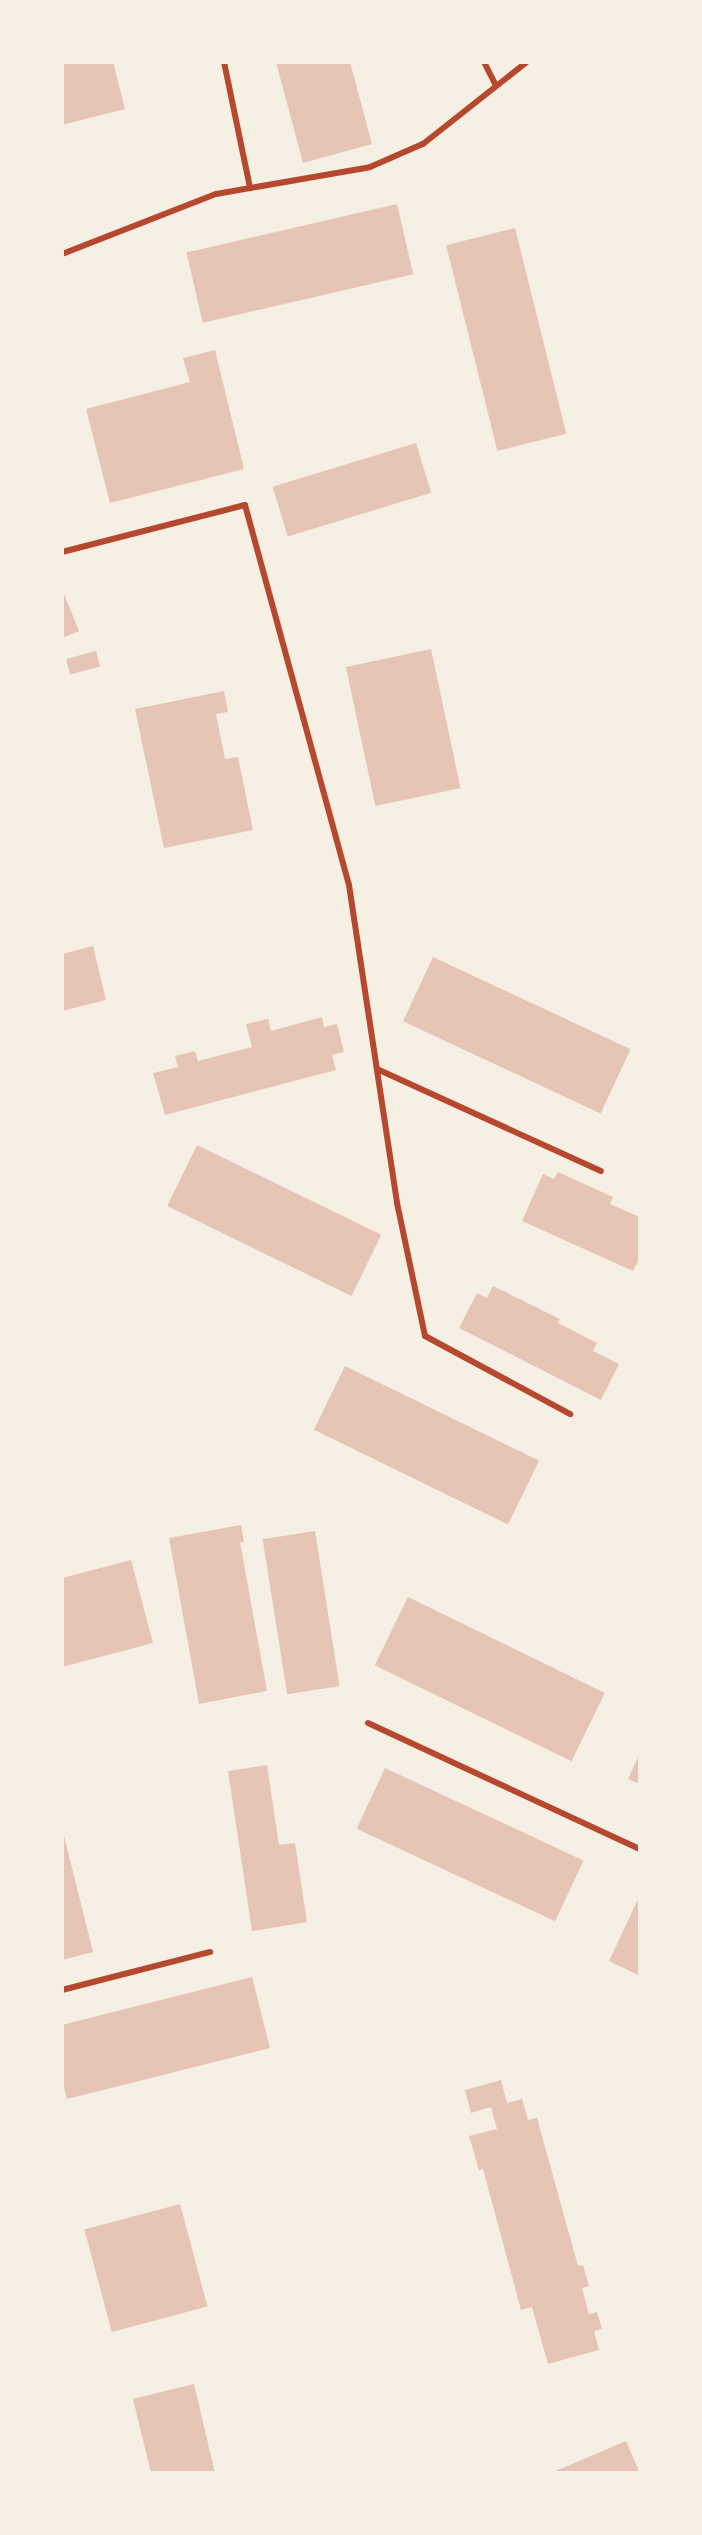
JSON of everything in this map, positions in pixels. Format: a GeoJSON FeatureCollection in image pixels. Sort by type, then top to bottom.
{"type":"FeatureCollection","features":[{"type":"Feature","properties":{"kind":"lane"},"geometry":{"type":"LineString","coordinates":[[224,62],[250,188]]}},
{"type":"Feature","properties":{"kind":"lane"},"geometry":{"type":"LineString","coordinates":[[484,62],[495,84]]}},
{"type":"Feature","properties":{"kind":"lane"},"geometry":{"type":"LineString","coordinates":[[62,254],[216,194],[370,167],[423,144],[495,84],[527,62]]}},
{"type":"Feature","properties":{"kind":"lane"},"geometry":{"type":"LineString","coordinates":[[62,552],[245,505],[349,885],[397,1203],[425,1336],[570,1414]]}},
{"type":"Feature","properties":{"kind":"lane"},"geometry":{"type":"LineString","coordinates":[[377,1069],[601,1171]]}},
{"type":"Feature","properties":{"kind":"lane"},"geometry":{"type":"LineString","coordinates":[[368,1723],[640,1849]]}},
{"type":"Feature","properties":{"kind":"lane"},"geometry":{"type":"LineString","coordinates":[[62,1990],[210,1952]]}},
{"type":"Feature","properties":{"kind":"building"},"geometry":{"type":"Polygon","coordinates":[[[62,62],[113,62],[125,109],[62,125],[62,62]]]}},
{"type":"Feature","properties":{"kind":"building"},"geometry":{"type":"Polygon","coordinates":[[[276,62],[350,62],[372,144],[303,163],[276,62]]]}},
{"type":"Feature","properties":{"kind":"building"},"geometry":{"type":"Polygon","coordinates":[[[397,204],[413,274],[203,323],[187,253],[397,204]]]}},
{"type":"Feature","properties":{"kind":"building"},"geometry":{"type":"Polygon","coordinates":[[[515,228],[566,434],[497,451],[446,245],[515,228]]]}},
{"type":"Feature","properties":{"kind":"building"},"geometry":{"type":"Polygon","coordinates":[[[215,350],[244,469],[110,503],[86,409],[190,382],[183,358],[215,350]]]}},
{"type":"Feature","properties":{"kind":"building"},"geometry":{"type":"Polygon","coordinates":[[[416,443],[431,493],[288,537],[273,487],[416,443]]]}},
{"type":"Feature","properties":{"kind":"building"},"geometry":{"type":"Polygon","coordinates":[[[62,589],[79,631],[62,638],[62,589]]]}},
{"type":"Feature","properties":{"kind":"building"},"geometry":{"type":"Polygon","coordinates":[[[431,649],[461,788],[375,806],[346,667],[431,649]]]}},
{"type":"Feature","properties":{"kind":"building"},"geometry":{"type":"Polygon","coordinates":[[[96,651],[100,666],[70,674],[66,659],[96,651]]]}},
{"type":"Feature","properties":{"kind":"building"},"geometry":{"type":"Polygon","coordinates":[[[224,691],[228,712],[216,714],[225,759],[238,757],[253,830],[164,848],[135,709],[224,691]]]}},
{"type":"Feature","properties":{"kind":"building"},"geometry":{"type":"Polygon","coordinates":[[[93,946],[106,1000],[62,1011],[62,954],[93,946]]]}},
{"type":"Feature","properties":{"kind":"building"},"geometry":{"type":"Polygon","coordinates":[[[433,957],[631,1049],[601,1113],[403,1021],[433,957]]]}},
{"type":"Feature","properties":{"kind":"building"},"geometry":{"type":"Polygon","coordinates":[[[322,1017],[324,1027],[337,1024],[344,1052],[332,1055],[336,1070],[165,1115],[153,1073],[178,1067],[175,1056],[195,1051],[198,1061],[252,1047],[246,1024],[268,1019],[271,1031],[322,1017]]]}},
{"type":"Feature","properties":{"kind":"building"},"geometry":{"type":"Polygon","coordinates":[[[197,1145],[381,1235],[351,1296],[167,1206],[197,1145]]]}},
{"type":"Feature","properties":{"kind":"building"},"geometry":{"type":"Polygon","coordinates":[[[558,1172],[613,1197],[610,1204],[640,1217],[640,1257],[633,1271],[522,1221],[543,1174],[554,1179],[558,1172]]]}},
{"type":"Feature","properties":{"kind":"building"},"geometry":{"type":"Polygon","coordinates":[[[493,1286],[560,1319],[558,1323],[597,1343],[593,1351],[619,1364],[601,1400],[459,1328],[477,1293],[487,1298],[493,1286]]]}},
{"type":"Feature","properties":{"kind":"building"},"geometry":{"type":"Polygon","coordinates":[[[345,1366],[539,1461],[508,1525],[314,1430],[345,1366]]]}},
{"type":"Feature","properties":{"kind":"building"},"geometry":{"type":"Polygon","coordinates":[[[241,1525],[244,1542],[240,1542],[267,1691],[199,1704],[169,1538],[241,1525]]]}},
{"type":"Feature","properties":{"kind":"building"},"geometry":{"type":"Polygon","coordinates":[[[315,1531],[340,1686],[287,1694],[263,1539],[315,1531]]]}},
{"type":"Feature","properties":{"kind":"building"},"geometry":{"type":"Polygon","coordinates":[[[131,1560],[153,1643],[62,1667],[62,1578],[131,1560]]]}},
{"type":"Feature","properties":{"kind":"building"},"geometry":{"type":"Polygon","coordinates":[[[408,1597],[605,1693],[572,1761],[375,1665],[408,1597]]]}},
{"type":"Feature","properties":{"kind":"building"},"geometry":{"type":"Polygon","coordinates":[[[640,1753],[640,1784],[628,1779],[640,1753]]]}},
{"type":"Feature","properties":{"kind":"building"},"geometry":{"type":"Polygon","coordinates":[[[267,1765],[279,1845],[295,1843],[307,1922],[252,1931],[228,1771],[267,1765]]]}},
{"type":"Feature","properties":{"kind":"building"},"geometry":{"type":"Polygon","coordinates":[[[385,1768],[583,1861],[555,1921],[357,1829],[385,1768]]]}},
{"type":"Feature","properties":{"kind":"building"},"geometry":{"type":"Polygon","coordinates":[[[62,1828],[93,1952],[62,1960],[62,1828]]]}},
{"type":"Feature","properties":{"kind":"building"},"geometry":{"type":"Polygon","coordinates":[[[640,1895],[640,1976],[609,1961],[640,1895]]]}},
{"type":"Feature","properties":{"kind":"building"},"geometry":{"type":"Polygon","coordinates":[[[252,1977],[270,2048],[67,2099],[62,2080],[62,2025],[252,1977]]]}},
{"type":"Feature","properties":{"kind":"building"},"geometry":{"type":"Polygon","coordinates":[[[501,2080],[507,2103],[522,2099],[528,2120],[537,2118],[578,2266],[583,2265],[589,2286],[582,2288],[589,2314],[597,2312],[602,2329],[594,2331],[599,2350],[548,2364],[532,2307],[521,2310],[483,2169],[479,2170],[469,2136],[497,2129],[491,2107],[471,2113],[465,2090],[501,2080]]]}},
{"type":"Feature","properties":{"kind":"building"},"geometry":{"type":"Polygon","coordinates":[[[180,2204],[207,2306],[112,2332],[84,2230],[180,2204]]]}},
{"type":"Feature","properties":{"kind":"building"},"geometry":{"type":"Polygon","coordinates":[[[194,2384],[215,2473],[151,2473],[133,2399],[194,2384]]]}},
{"type":"Feature","properties":{"kind":"building"},"geometry":{"type":"Polygon","coordinates":[[[626,2441],[640,2473],[551,2473],[626,2441]]]}}]}
